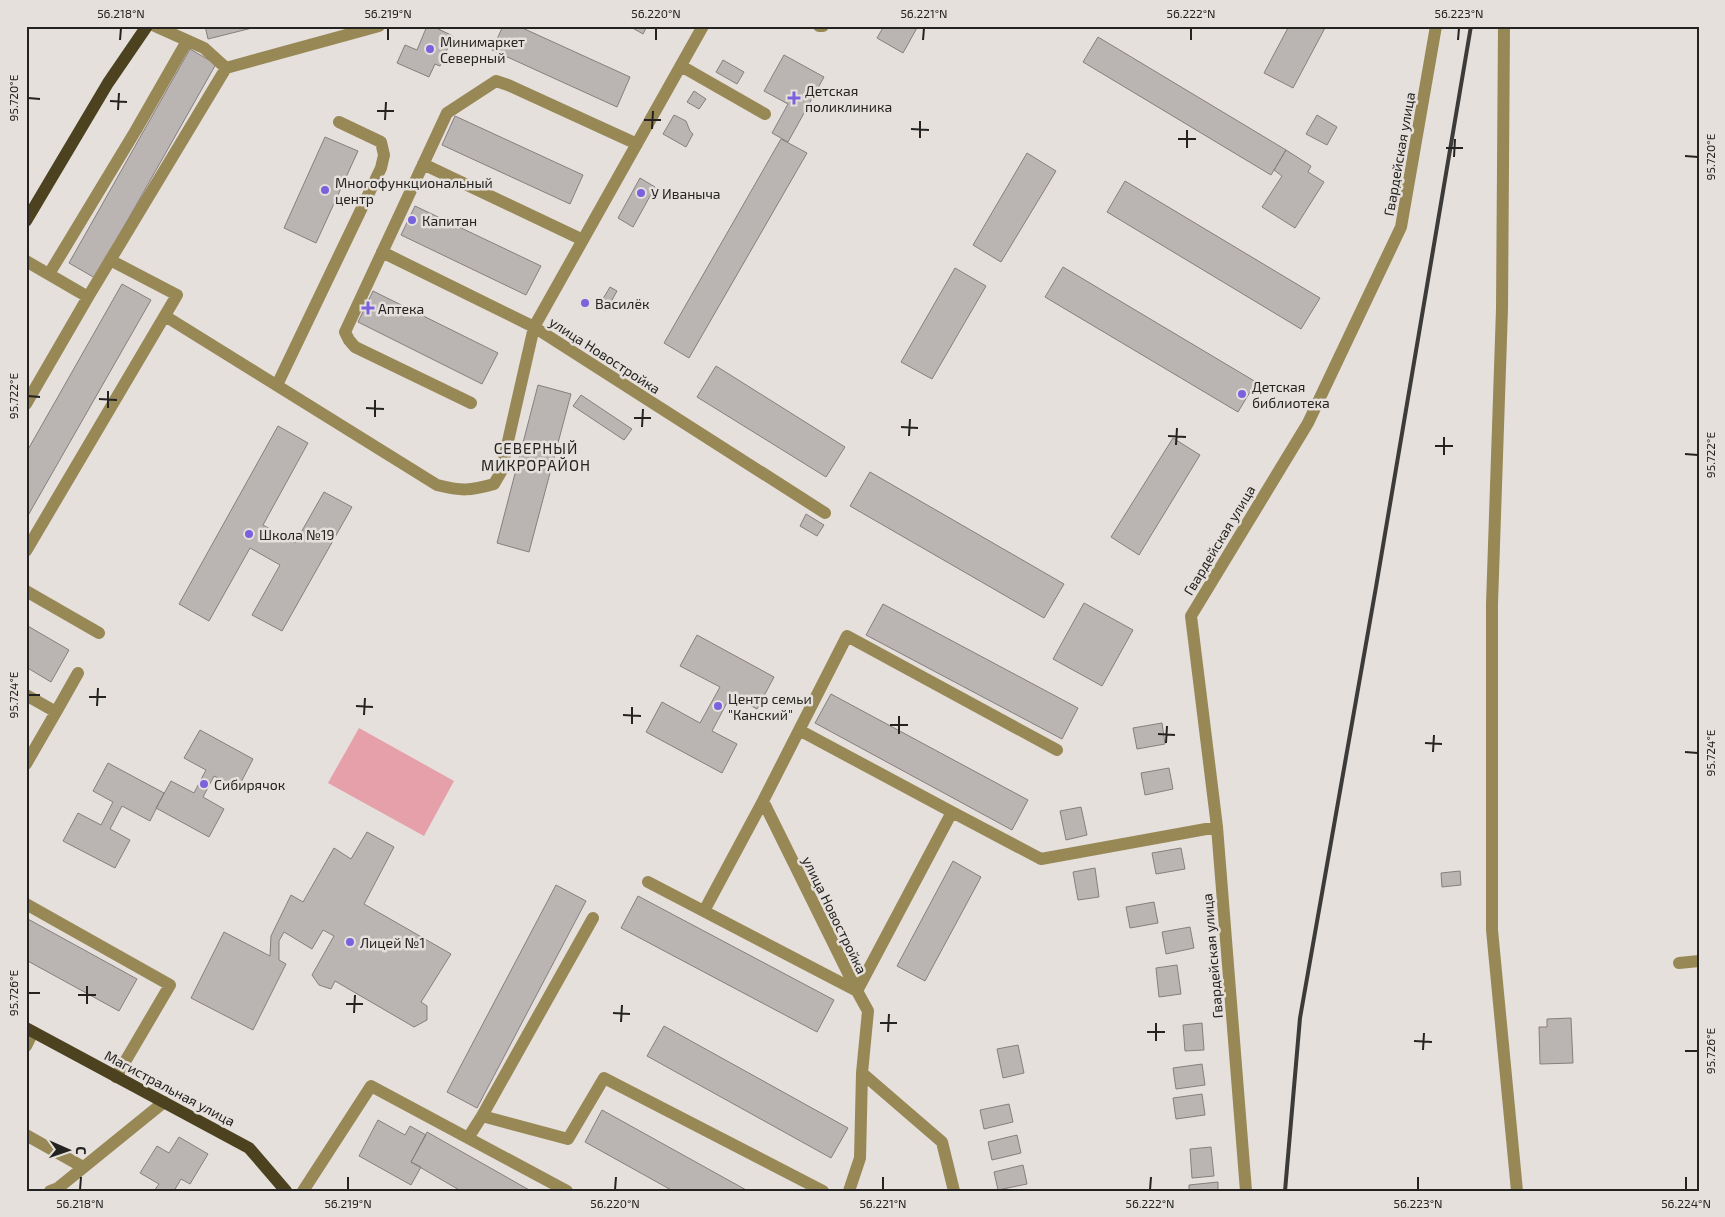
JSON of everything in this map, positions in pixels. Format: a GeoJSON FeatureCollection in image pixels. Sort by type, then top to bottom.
{"type":"FeatureCollection","features":[{"type":"Feature","properties":{"kind":"main road"},"geometry":{"type":"LineString","coordinates":[[108,83],[135,26]]}},
{"type":"Feature","properties":{"kind":"main road"},"geometry":{"type":"LineString","coordinates":[[26,221],[108,83],[147,26]]}},
{"type":"Feature","properties":{"kind":"main road","name":"Магистральная улица"},"geometry":{"type":"LineString","coordinates":[[30,1030],[249,1148],[286,1191]]}},
{"type":"Feature","properties":{"kind":"street"},"geometry":{"type":"LineString","coordinates":[[155,26],[204,48],[226,68]]}},
{"type":"Feature","properties":{"kind":"street"},"geometry":{"type":"LineString","coordinates":[[26,404],[226,68],[379,26]]}},
{"type":"Feature","properties":{"kind":"street","name":"улица Новостройка"},"geometry":{"type":"LineString","coordinates":[[703,26],[534,327],[825,513]]}},
{"type":"Feature","properties":{"kind":"street","name":"Гвардейская улица"},"geometry":{"type":"LineString","coordinates":[[1246,1191],[1217,827],[1191,616],[1308,422],[1401,227],[1436,26]]}},
{"type":"Feature","properties":{"kind":"street"},"geometry":{"type":"LineString","coordinates":[[1504,26],[1502,309],[1492,604],[1492,930],[1517,1191]]}},
{"type":"Feature","properties":{"kind":"street"},"geometry":{"type":"LineString","coordinates":[[48,274],[136,130],[187,41]]}},
{"type":"Feature","properties":{"kind":"street"},"geometry":{"type":"LineString","coordinates":[[680,66],[765,114]]}},
{"type":"Feature","properties":{"kind":"street"},"geometry":{"type":"LineString","coordinates":[[471,404],[355,347],[345,332],[447,113],[496,81],[637,144]]}},
{"type":"Feature","properties":{"kind":"street"},"geometry":{"type":"LineString","coordinates":[[277,385],[381,168],[384,155],[381,142],[339,122]]}},
{"type":"Feature","properties":{"kind":"street"},"geometry":{"type":"LineString","coordinates":[[423,164],[583,240]]}},
{"type":"Feature","properties":{"kind":"street"},"geometry":{"type":"LineString","coordinates":[[165,316],[437,486],[458,490],[477,489],[494,484],[501,472],[534,327],[382,252]]}},
{"type":"Feature","properties":{"kind":"street"},"geometry":{"type":"LineString","coordinates":[[26,551],[177,295],[110,260]]}},
{"type":"Feature","properties":{"kind":"street"},"geometry":{"type":"LineString","coordinates":[[26,262],[88,297]]}},
{"type":"Feature","properties":{"kind":"street"},"geometry":{"type":"LineString","coordinates":[[26,591],[99,633]]}},
{"type":"Feature","properties":{"kind":"street"},"geometry":{"type":"LineString","coordinates":[[704,911],[763,801],[847,636],[1057,750]]}},
{"type":"Feature","properties":{"kind":"street"},"geometry":{"type":"LineString","coordinates":[[26,764],[31,745],[56,712],[78,673]]}},
{"type":"Feature","properties":{"kind":"street"},"geometry":{"type":"LineString","coordinates":[[26,695],[56,712]]}},
{"type":"Feature","properties":{"kind":"street"},"geometry":{"type":"LineString","coordinates":[[799,730],[1041,859],[1217,827]]}},
{"type":"Feature","properties":{"kind":"street","name":"улица Новостройка"},"geometry":{"type":"LineString","coordinates":[[763,801],[868,1011],[862,1073],[860,1158],[850,1191]]}},
{"type":"Feature","properties":{"kind":"street"},"geometry":{"type":"LineString","coordinates":[[648,882],[857,992],[952,812]]}},
{"type":"Feature","properties":{"kind":"street"},"geometry":{"type":"LineString","coordinates":[[26,904],[170,985],[116,1077]]}},
{"type":"Feature","properties":{"kind":"street"},"geometry":{"type":"LineString","coordinates":[[468,1138],[593,918]]}},
{"type":"Feature","properties":{"kind":"street"},"geometry":{"type":"LineString","coordinates":[[1679,963],[1699,962]]}},
{"type":"Feature","properties":{"kind":"street"},"geometry":{"type":"LineString","coordinates":[[26,1046],[30,1030]]}},
{"type":"Feature","properties":{"kind":"street"},"geometry":{"type":"LineString","coordinates":[[862,1073],[942,1142],[954,1191]]}},
{"type":"Feature","properties":{"kind":"street"},"geometry":{"type":"LineString","coordinates":[[482,1116],[568,1139],[604,1078],[822,1191]]}},
{"type":"Feature","properties":{"kind":"street"},"geometry":{"type":"LineString","coordinates":[[303,1191],[372,1086],[567,1191]]}},
{"type":"Feature","properties":{"kind":"street"},"geometry":{"type":"LineString","coordinates":[[55,1190],[164,1102]]}},
{"type":"Feature","properties":{"kind":"street"},"geometry":{"type":"LineString","coordinates":[[26,1135],[83,1167]]}},
{"type":"Feature","properties":{"kind":"shaded area"},"geometry":{"type":"Polygon","coordinates":[[[359,728],[454,781],[424,836],[328,783],[359,728]]]}},
{"type":"Feature","properties":{"kind":"building"},"geometry":{"type":"Polygon","coordinates":[[[205,26],[260,26],[208,39],[205,26]]]}},
{"type":"Feature","properties":{"kind":"building"},"geometry":{"type":"Polygon","coordinates":[[[427,26],[432,26],[453,36],[440,66],[435,64],[429,77],[397,63],[405,45],[417,50],[427,26]]]}},
{"type":"Feature","properties":{"kind":"building"},"geometry":{"type":"Polygon","coordinates":[[[503,26],[518,26],[630,77],[617,107],[492,50],[503,26]]]}},
{"type":"Feature","properties":{"kind":"building"},"geometry":{"type":"Polygon","coordinates":[[[629,26],[647,26],[643,34],[629,26]]]}},
{"type":"Feature","properties":{"kind":"building"},"geometry":{"type":"Polygon","coordinates":[[[884,26],[918,26],[903,53],[877,38],[884,26]]]}},
{"type":"Feature","properties":{"kind":"building"},"geometry":{"type":"Polygon","coordinates":[[[1289,26],[1326,26],[1293,88],[1264,73],[1289,26]]]}},
{"type":"Feature","properties":{"kind":"building"},"geometry":{"type":"Polygon","coordinates":[[[1098,37],[1286,150],[1271,175],[1083,62],[1098,37]]]}},
{"type":"Feature","properties":{"kind":"building"},"geometry":{"type":"Polygon","coordinates":[[[190,49],[216,64],[95,278],[69,263],[190,49]]]}},
{"type":"Feature","properties":{"kind":"building","name":"Детская поликлиника"},"geometry":{"type":"Polygon","coordinates":[[[784,55],[824,77],[788,142],[772,133],[788,104],[764,91],[784,55]]]}},
{"type":"Feature","properties":{"kind":"building"},"geometry":{"type":"Polygon","coordinates":[[[723,60],[744,72],[737,84],[716,72],[723,60]]]}},
{"type":"Feature","properties":{"kind":"building"},"geometry":{"type":"Polygon","coordinates":[[[694,91],[706,99],[699,109],[687,102],[694,91]]]}},
{"type":"Feature","properties":{"kind":"building"},"geometry":{"type":"Polygon","coordinates":[[[674,115],[686,121],[693,134],[686,147],[663,134],[674,115]]]}},
{"type":"Feature","properties":{"kind":"building"},"geometry":{"type":"Polygon","coordinates":[[[1317,115],[1337,127],[1327,145],[1306,134],[1317,115]]]}},
{"type":"Feature","properties":{"kind":"building"},"geometry":{"type":"Polygon","coordinates":[[[455,116],[583,175],[570,204],[442,145],[455,116]]]}},
{"type":"Feature","properties":{"kind":"building"},"geometry":{"type":"Polygon","coordinates":[[[325,137],[358,151],[316,243],[284,228],[325,137]]]}},
{"type":"Feature","properties":{"kind":"building"},"geometry":{"type":"Polygon","coordinates":[[[781,139],[807,153],[689,358],[664,343],[781,139]]]}},
{"type":"Feature","properties":{"kind":"building"},"geometry":{"type":"Polygon","coordinates":[[[1286,150],[1311,166],[1308,172],[1324,182],[1295,228],[1262,207],[1282,176],[1274,170],[1286,150]]]}},
{"type":"Feature","properties":{"kind":"building"},"geometry":{"type":"Polygon","coordinates":[[[1027,153],[1056,171],[1001,262],[973,245],[1027,153]]]}},
{"type":"Feature","properties":{"kind":"building"},"geometry":{"type":"Polygon","coordinates":[[[640,178],[655,187],[633,227],[618,218],[640,178]]]}},
{"type":"Feature","properties":{"kind":"building"},"geometry":{"type":"Polygon","coordinates":[[[1125,181],[1320,298],[1301,329],[1107,212],[1125,181]]]}},
{"type":"Feature","properties":{"kind":"building"},"geometry":{"type":"Polygon","coordinates":[[[415,206],[541,266],[526,295],[401,235],[415,206]]]}},
{"type":"Feature","properties":{"kind":"building"},"geometry":{"type":"Polygon","coordinates":[[[1063,267],[1256,382],[1238,412],[1045,297],[1063,267]]]}},
{"type":"Feature","properties":{"kind":"building"},"geometry":{"type":"Polygon","coordinates":[[[955,268],[986,286],[932,379],[901,362],[955,268]]]}},
{"type":"Feature","properties":{"kind":"building"},"geometry":{"type":"Polygon","coordinates":[[[122,284],[151,300],[26,519],[26,453],[122,284]]]}},
{"type":"Feature","properties":{"kind":"building"},"geometry":{"type":"Polygon","coordinates":[[[610,287],[617,291],[606,311],[598,307],[610,287]]]}},
{"type":"Feature","properties":{"kind":"building"},"geometry":{"type":"Polygon","coordinates":[[[373,291],[498,353],[482,384],[358,322],[373,291]]]}},
{"type":"Feature","properties":{"kind":"building"},"geometry":{"type":"Polygon","coordinates":[[[716,366],[845,447],[826,477],[697,397],[716,366]]]}},
{"type":"Feature","properties":{"kind":"building"},"geometry":{"type":"Polygon","coordinates":[[[538,385],[571,394],[529,552],[497,543],[538,385]]]}},
{"type":"Feature","properties":{"kind":"building"},"geometry":{"type":"Polygon","coordinates":[[[581,395],[632,429],[624,440],[573,406],[581,395]]]}},
{"type":"Feature","properties":{"kind":"building","name":"Школа №19"},"geometry":{"type":"Polygon","coordinates":[[[278,426],[308,443],[263,525],[295,543],[324,492],[352,507],[282,631],[252,615],[280,565],[250,548],[209,621],[179,604],[278,426]]]}},
{"type":"Feature","properties":{"kind":"building"},"geometry":{"type":"Polygon","coordinates":[[[1173,438],[1200,455],[1139,555],[1111,537],[1173,438]]]}},
{"type":"Feature","properties":{"kind":"building"},"geometry":{"type":"Polygon","coordinates":[[[870,472],[1064,584],[1044,618],[850,506],[870,472]]]}},
{"type":"Feature","properties":{"kind":"building"},"geometry":{"type":"Polygon","coordinates":[[[806,514],[824,525],[817,536],[800,526],[806,514]]]}},
{"type":"Feature","properties":{"kind":"building"},"geometry":{"type":"Polygon","coordinates":[[[1084,603],[1133,630],[1102,686],[1053,659],[1084,603]]]}},
{"type":"Feature","properties":{"kind":"building"},"geometry":{"type":"Polygon","coordinates":[[[883,604],[1078,708],[1062,739],[866,635],[883,604]]]}},
{"type":"Feature","properties":{"kind":"building"},"geometry":{"type":"Polygon","coordinates":[[[26,625],[69,650],[51,682],[26,667],[26,625]]]}},
{"type":"Feature","properties":{"kind":"building","name":"Центр семьи \"Канский\""},"geometry":{"type":"Polygon","coordinates":[[[697,635],[774,677],[757,709],[731,695],[712,731],[737,744],[722,773],[646,732],[662,702],[700,723],[720,687],[680,666],[697,635]]]}},
{"type":"Feature","properties":{"kind":"building"},"geometry":{"type":"Polygon","coordinates":[[[831,694],[1028,800],[1012,830],[815,723],[831,694]]]}},
{"type":"Feature","properties":{"kind":"building"},"geometry":{"type":"Polygon","coordinates":[[[1162,723],[1165,744],[1137,749],[1133,728],[1162,723]]]}},
{"type":"Feature","properties":{"kind":"building","name":"Сибирячок"},"geometry":{"type":"Polygon","coordinates":[[[200,730],[253,759],[238,788],[214,776],[203,797],[224,809],[209,837],[156,808],[171,781],[194,793],[206,770],[184,758],[200,730]]]}},
{"type":"Feature","properties":{"kind":"building"},"geometry":{"type":"Polygon","coordinates":[[[108,763],[164,793],[150,821],[122,806],[110,829],[130,840],[115,868],[63,841],[78,813],[101,825],[113,802],[93,791],[108,763]]]}},
{"type":"Feature","properties":{"kind":"building"},"geometry":{"type":"Polygon","coordinates":[[[1169,768],[1173,789],[1145,795],[1141,773],[1169,768]]]}},
{"type":"Feature","properties":{"kind":"building"},"geometry":{"type":"Polygon","coordinates":[[[1081,807],[1087,835],[1066,840],[1060,811],[1081,807]]]}},
{"type":"Feature","properties":{"kind":"building"},"geometry":{"type":"Polygon","coordinates":[[[367,832],[394,847],[364,904],[451,954],[421,1002],[427,1006],[427,1020],[414,1027],[335,981],[331,989],[319,985],[312,975],[334,936],[323,930],[312,949],[284,932],[279,941],[279,960],[286,964],[253,1030],[191,998],[224,932],[270,956],[271,936],[291,895],[303,902],[334,848],[351,859],[367,832]]]}},
{"type":"Feature","properties":{"kind":"building"},"geometry":{"type":"Polygon","coordinates":[[[1181,848],[1185,869],[1156,874],[1152,853],[1181,848]]]}},
{"type":"Feature","properties":{"kind":"building"},"geometry":{"type":"Polygon","coordinates":[[[953,861],[981,877],[925,981],[897,966],[953,861]]]}},
{"type":"Feature","properties":{"kind":"building"},"geometry":{"type":"Polygon","coordinates":[[[1095,868],[1099,897],[1078,900],[1073,872],[1095,868]]]}},
{"type":"Feature","properties":{"kind":"building"},"geometry":{"type":"Polygon","coordinates":[[[1460,871],[1461,885],[1442,887],[1441,873],[1460,871]]]}},
{"type":"Feature","properties":{"kind":"building"},"geometry":{"type":"Polygon","coordinates":[[[556,885],[586,901],[477,1108],[447,1092],[556,885]]]}},
{"type":"Feature","properties":{"kind":"building"},"geometry":{"type":"Polygon","coordinates":[[[638,896],[834,1000],[817,1032],[621,928],[638,896]]]}},
{"type":"Feature","properties":{"kind":"building"},"geometry":{"type":"Polygon","coordinates":[[[1154,902],[1158,923],[1130,928],[1126,907],[1154,902]]]}},
{"type":"Feature","properties":{"kind":"building"},"geometry":{"type":"Polygon","coordinates":[[[26,918],[137,979],[119,1011],[26,960],[26,918]]]}},
{"type":"Feature","properties":{"kind":"building"},"geometry":{"type":"Polygon","coordinates":[[[1190,927],[1194,948],[1166,954],[1162,932],[1190,927]]]}},
{"type":"Feature","properties":{"kind":"building"},"geometry":{"type":"Polygon","coordinates":[[[1177,965],[1181,994],[1159,997],[1156,968],[1177,965]]]}},
{"type":"Feature","properties":{"kind":"building"},"geometry":{"type":"Polygon","coordinates":[[[1571,1018],[1573,1063],[1540,1064],[1539,1027],[1547,1027],[1547,1019],[1571,1018]]]}},
{"type":"Feature","properties":{"kind":"building"},"geometry":{"type":"Polygon","coordinates":[[[1202,1023],[1204,1050],[1185,1051],[1183,1025],[1202,1023]]]}},
{"type":"Feature","properties":{"kind":"building"},"geometry":{"type":"Polygon","coordinates":[[[664,1026],[848,1128],[831,1158],[647,1056],[664,1026]]]}},
{"type":"Feature","properties":{"kind":"building"},"geometry":{"type":"Polygon","coordinates":[[[1018,1045],[1024,1073],[1003,1078],[997,1049],[1018,1045]]]}},
{"type":"Feature","properties":{"kind":"building"},"geometry":{"type":"Polygon","coordinates":[[[1202,1064],[1205,1085],[1176,1089],[1173,1068],[1202,1064]]]}},
{"type":"Feature","properties":{"kind":"building"},"geometry":{"type":"Polygon","coordinates":[[[1202,1094],[1205,1115],[1176,1119],[1173,1098],[1202,1094]]]}},
{"type":"Feature","properties":{"kind":"building"},"geometry":{"type":"Polygon","coordinates":[[[1009,1104],[1013,1122],[984,1129],[980,1110],[1009,1104]]]}},
{"type":"Feature","properties":{"kind":"building"},"geometry":{"type":"Polygon","coordinates":[[[602,1110],[748,1191],[673,1191],[585,1142],[602,1110]]]}},
{"type":"Feature","properties":{"kind":"building"},"geometry":{"type":"Polygon","coordinates":[[[378,1120],[405,1135],[410,1126],[426,1135],[411,1162],[421,1167],[411,1185],[359,1156],[378,1120]]]}},
{"type":"Feature","properties":{"kind":"building"},"geometry":{"type":"Polygon","coordinates":[[[427,1132],[531,1191],[461,1191],[411,1162],[427,1132]]]}},
{"type":"Feature","properties":{"kind":"building"},"geometry":{"type":"Polygon","coordinates":[[[1017,1135],[1021,1153],[992,1160],[988,1142],[1017,1135]]]}},
{"type":"Feature","properties":{"kind":"building"},"geometry":{"type":"Polygon","coordinates":[[[179,1137],[208,1154],[190,1184],[181,1179],[174,1191],[154,1191],[159,1184],[140,1173],[157,1146],[169,1153],[179,1137]]]}},
{"type":"Feature","properties":{"kind":"building"},"geometry":{"type":"Polygon","coordinates":[[[1211,1147],[1214,1176],[1192,1178],[1190,1149],[1211,1147]]]}},
{"type":"Feature","properties":{"kind":"building"},"geometry":{"type":"Polygon","coordinates":[[[1023,1165],[1027,1184],[998,1190],[994,1172],[1023,1165]]]}},
{"type":"Feature","properties":{"kind":"building"},"geometry":{"type":"Polygon","coordinates":[[[1218,1182],[1218,1191],[1189,1191],[1189,1185],[1218,1182]]]}},
{"type":"Feature","properties":{"kind":"railway"},"geometry":{"type":"LineString","coordinates":[[1285,1191],[1300,1018],[1376,587],[1471,26]]}},
{"type":"Feature","properties":{"kind":"place","name":"Минимаркет Северный"},"geometry":{"type":"Point","coordinates":[430,49]}},
{"type":"Feature","properties":{"kind":"place","name":"Детская поликлиника"},"geometry":{"type":"Point","coordinates":[794,98]}},
{"type":"Feature","properties":{"kind":"place","name":"Многофункциональный центр"},"geometry":{"type":"Point","coordinates":[325,190]}},
{"type":"Feature","properties":{"kind":"place","name":"У Иваныча"},"geometry":{"type":"Point","coordinates":[641,193]}},
{"type":"Feature","properties":{"kind":"place","name":"Капитан"},"geometry":{"type":"Point","coordinates":[412,220]}},
{"type":"Feature","properties":{"kind":"place","name":"Василёк"},"geometry":{"type":"Point","coordinates":[585,303]}},
{"type":"Feature","properties":{"kind":"place","name":"Аптека"},"geometry":{"type":"Point","coordinates":[368,308]}},
{"type":"Feature","properties":{"kind":"place","name":"Детская библиотека"},"geometry":{"type":"Point","coordinates":[1242,394]}},
{"type":"Feature","properties":{"kind":"place","name":"Школа №19"},"geometry":{"type":"Point","coordinates":[249,534]}},
{"type":"Feature","properties":{"kind":"place","name":"Центр семьи \"Канский\""},"geometry":{"type":"Point","coordinates":[718,706]}},
{"type":"Feature","properties":{"kind":"place","name":"Сибирячок"},"geometry":{"type":"Point","coordinates":[204,784]}},
{"type":"Feature","properties":{"kind":"place","name":"Лицей №1"},"geometry":{"type":"Point","coordinates":[350,942]}},
{"type":"Feature","properties":{"kind":"district","name":"СЕВЕРНЫЙ МИКРОРАЙОН"},"geometry":{"type":"Point","coordinates":[536,456]}}]}
